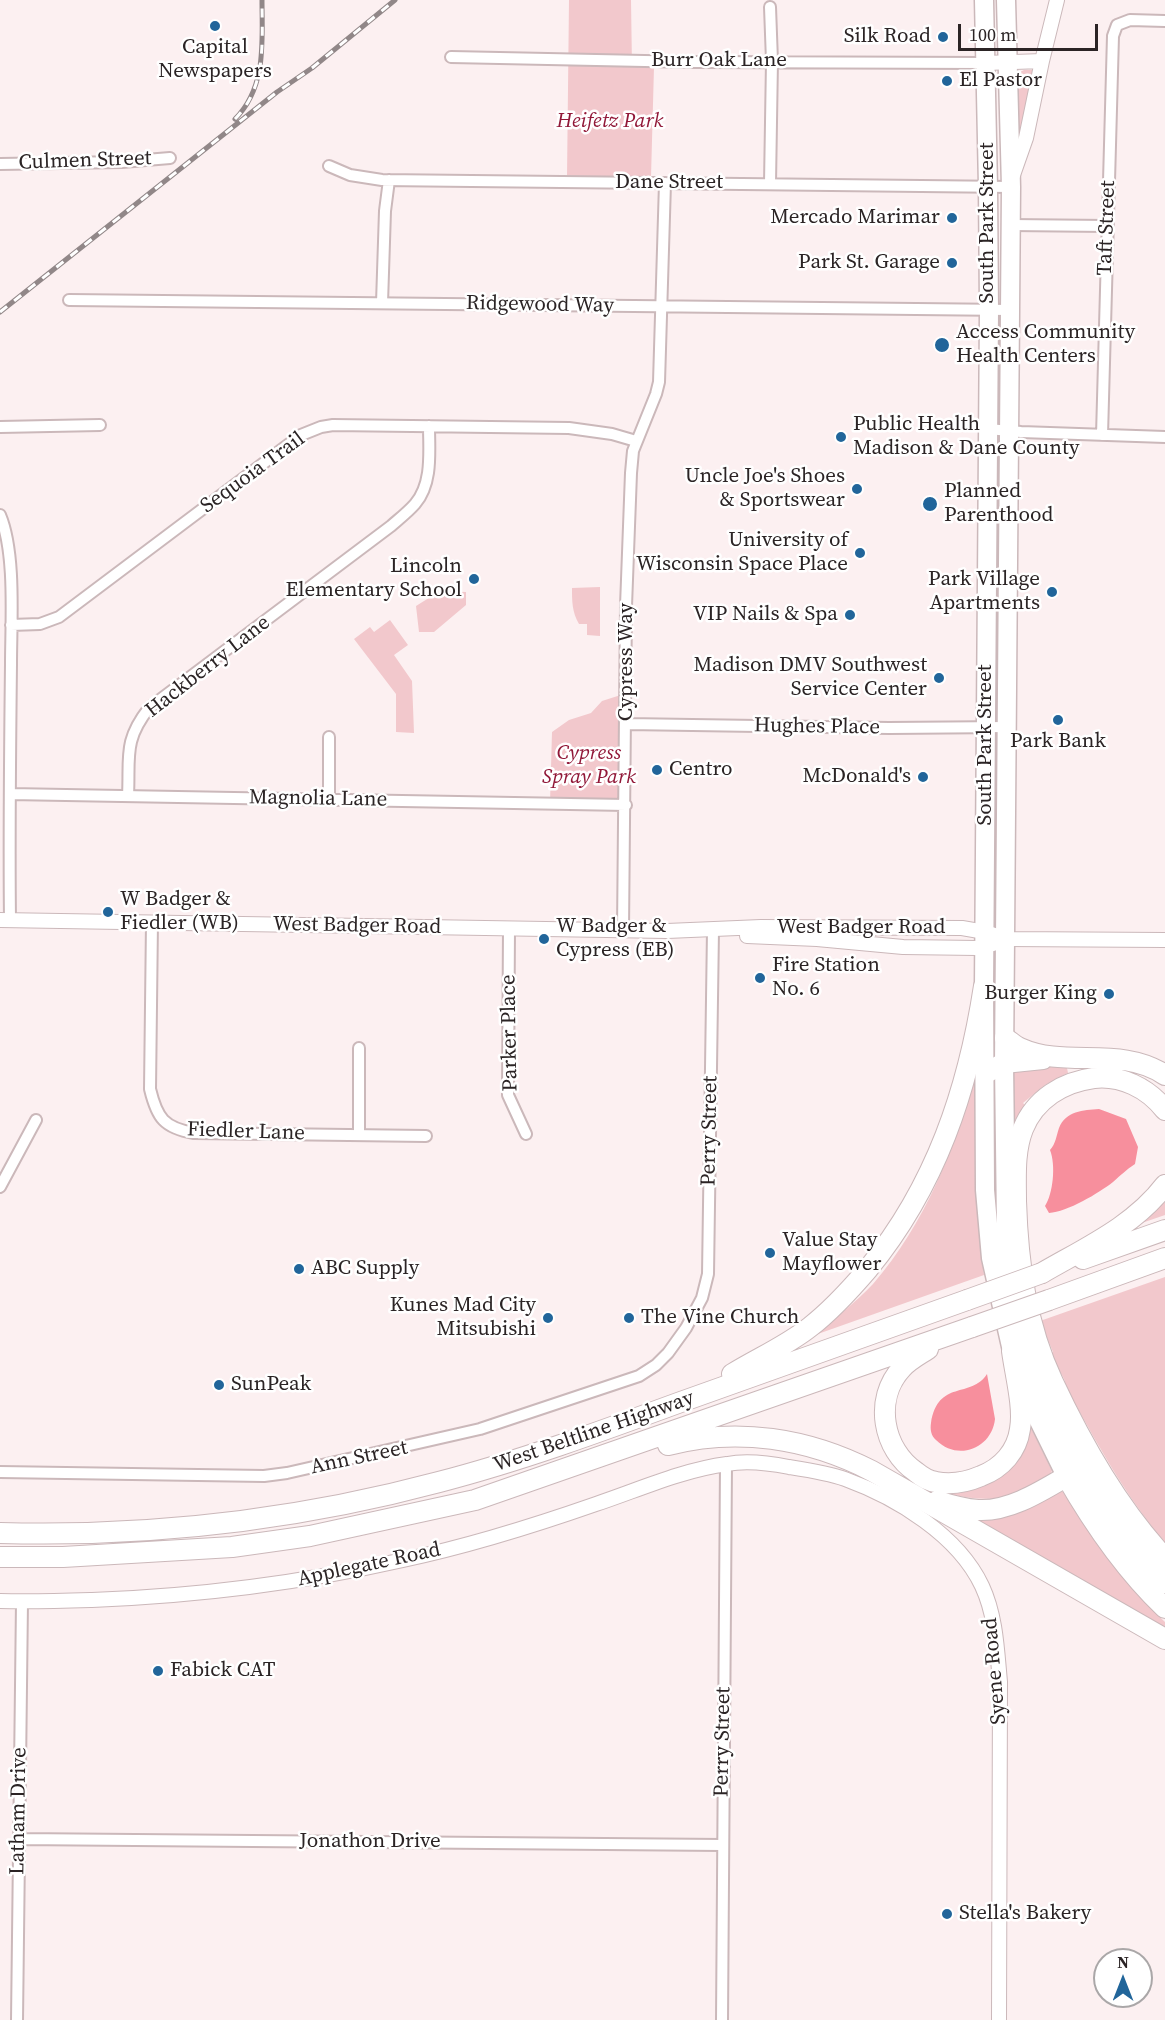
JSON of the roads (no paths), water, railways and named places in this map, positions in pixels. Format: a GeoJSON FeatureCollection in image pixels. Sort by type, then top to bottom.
{"type":"FeatureCollection","features":[{"type":"Feature","properties":{"kind":"highway"},"geometry":{"type":"LineString","coordinates":[[696,1397],[810,1328],[837,1303],[870,1266],[898,1229],[933,1167],[948,1129],[977,1071],[984,986]]}},
{"type":"Feature","properties":{"kind":"highway"},"geometry":{"type":"LineString","coordinates":[[1005,1038],[1019,1048],[1038,1054],[1120,1059],[1138,1063],[1165,1075]]}},
{"type":"Feature","properties":{"kind":"highway"},"geometry":{"type":"LineString","coordinates":[[977,1071],[1004,1063],[1064,1057]]}},
{"type":"Feature","properties":{"kind":"highway"},"geometry":{"type":"LineString","coordinates":[[1165,1110],[1153,1096],[1126,1081],[1096,1078],[1064,1085],[1043,1101],[1027,1122],[1017,1148],[1016,1177],[1020,1271],[1033,1327],[1052,1381],[1101,1472],[1129,1514],[1165,1558]]}},
{"type":"Feature","properties":{"kind":"highway"},"geometry":{"type":"LineString","coordinates":[[1042,1274],[1132,1219],[1147,1207],[1165,1185]]}},
{"type":"Feature","properties":{"kind":"highway","name":"West Beltline Highway"},"geometry":{"type":"LineString","coordinates":[[0,1533],[32,1534],[170,1528],[270,1516],[353,1501],[437,1482],[509,1461],[696,1397],[1165,1230]]}},
{"type":"Feature","properties":{"kind":"highway","name":"West Beltline Highway"},"geometry":{"type":"LineString","coordinates":[[0,1557],[63,1557],[232,1547],[320,1534],[475,1500],[1165,1258]]}},
{"type":"Feature","properties":{"kind":"highway"},"geometry":{"type":"LineString","coordinates":[[947,1336],[908,1362],[897,1373],[890,1386],[885,1413],[886,1426],[896,1455],[906,1466],[926,1479],[937,1482],[960,1483],[988,1474],[1006,1461],[1020,1429],[1012,1351]]}},
{"type":"Feature","properties":{"kind":"highway"},"geometry":{"type":"LineString","coordinates":[[475,1500],[682,1441],[728,1436],[782,1440],[837,1455],[872,1471],[1165,1640]]}},
{"type":"Feature","properties":{"kind":"highway"},"geometry":{"type":"LineString","coordinates":[[906,1491],[978,1510],[998,1508],[1017,1502],[1073,1472]]}},
{"type":"Feature","properties":{"kind":"highway"},"geometry":{"type":"LineString","coordinates":[[1073,1472],[1165,1583]]}},
{"type":"Feature","properties":{"kind":"highway"},"geometry":{"type":"LineString","coordinates":[[1073,1472],[1102,1532],[1129,1568],[1165,1608]]}},
{"type":"Feature","properties":{"kind":"highway"},"geometry":{"type":"LineString","coordinates":[[0,1519],[114,1527],[170,1528]]}},
{"type":"Feature","properties":{"kind":"highway"},"geometry":{"type":"LineString","coordinates":[[0,1570],[83,1568],[133,1563],[232,1547]]}},
{"type":"Feature","properties":{"kind":"main road","name":"South Park Street"},"geometry":{"type":"LineString","coordinates":[[984,0],[989,310],[984,986]]}},
{"type":"Feature","properties":{"kind":"main road","name":"South Park Street"},"geometry":{"type":"LineString","coordinates":[[1006,0],[1011,183],[1004,1063],[1006,1227],[1009,1263],[1024,1330],[1042,1388],[1062,1433],[1073,1472]]}},
{"type":"Feature","properties":{"kind":"main road"},"geometry":{"type":"LineString","coordinates":[[977,1071],[988,1235],[994,1278],[1020,1377],[1037,1417],[1073,1472]]}},
{"type":"Feature","properties":{"kind":"street"},"geometry":{"type":"LineString","coordinates":[[1011,183],[1026,138],[1042,61],[1058,0]]}},
{"type":"Feature","properties":{"kind":"street"},"geometry":{"type":"LineString","coordinates":[[770,7],[772,61],[770,183]]}},
{"type":"Feature","properties":{"kind":"street","name":"Taft Street"},"geometry":{"type":"LineString","coordinates":[[1102,435],[1112,42],[1114,30],[1119,23],[1130,20],[1165,21]]}},
{"type":"Feature","properties":{"kind":"street","name":"Burr Oak Lane"},"geometry":{"type":"LineString","coordinates":[[451,57],[681,62],[986,63]]}},
{"type":"Feature","properties":{"kind":"street"},"geometry":{"type":"LineString","coordinates":[[986,63],[1042,61]]}},
{"type":"Feature","properties":{"kind":"street","name":"Culmen Street"},"geometry":{"type":"LineString","coordinates":[[0,164],[122,162],[170,158]]}},
{"type":"Feature","properties":{"kind":"street","name":"Dane Street"},"geometry":{"type":"LineString","coordinates":[[330,166],[350,175],[389,180],[988,187],[1011,183]]}},
{"type":"Feature","properties":{"kind":"street"},"geometry":{"type":"LineString","coordinates":[[382,303],[385,211],[389,180]]}},
{"type":"Feature","properties":{"kind":"street","name":"Cypress Way"},"geometry":{"type":"LineString","coordinates":[[623,930],[627,724],[626,606],[631,473],[636,441],[659,382],[665,183]]}},
{"type":"Feature","properties":{"kind":"street"},"geometry":{"type":"LineString","coordinates":[[1011,225],[1107,226]]}},
{"type":"Feature","properties":{"kind":"street","name":"Ridgewood Way"},"geometry":{"type":"LineString","coordinates":[[69,300],[1010,310]]}},
{"type":"Feature","properties":{"kind":"street"},"geometry":{"type":"LineString","coordinates":[[0,427],[100,425]]}},
{"type":"Feature","properties":{"kind":"street","name":"Sequoia Trail"},"geometry":{"type":"LineString","coordinates":[[11,625],[40,624],[59,617],[301,435],[321,427],[333,425],[569,428],[606,433],[636,441]]}},
{"type":"Feature","properties":{"kind":"street","name":"Hackberry Lane"},"geometry":{"type":"LineString","coordinates":[[128,796],[131,738],[136,724],[149,708],[391,526],[416,503],[426,483],[428,472],[429,426]]}},
{"type":"Feature","properties":{"kind":"street"},"geometry":{"type":"LineString","coordinates":[[987,429],[1165,437]]}},
{"type":"Feature","properties":{"kind":"street"},"geometry":{"type":"LineString","coordinates":[[0,515],[6,528],[9,550],[11,625],[10,794],[5,920]]}},
{"type":"Feature","properties":{"kind":"street","name":"Hughes Place"},"geometry":{"type":"LineString","coordinates":[[627,724],[878,728],[1008,727]]}},
{"type":"Feature","properties":{"kind":"street"},"geometry":{"type":"LineString","coordinates":[[329,737],[329,799]]}},
{"type":"Feature","properties":{"kind":"street","name":"Magnolia Lane"},"geometry":{"type":"LineString","coordinates":[[10,794],[626,805]]}},
{"type":"Feature","properties":{"kind":"street","name":"West Badger Road"},"geometry":{"type":"LineString","coordinates":[[5,920],[623,930],[713,930],[748,927],[970,929],[985,939]]}},
{"type":"Feature","properties":{"kind":"street","name":"Fiedler Lane"},"geometry":{"type":"LineString","coordinates":[[152,922],[150,1089],[155,1110],[165,1122],[178,1131],[194,1133],[426,1136]]}},
{"type":"Feature","properties":{"kind":"street","name":"Parker Place"},"geometry":{"type":"LineString","coordinates":[[509,928],[508,1095],[526,1134]]}},
{"type":"Feature","properties":{"kind":"street","name":"West Badger Road"},"geometry":{"type":"LineString","coordinates":[[713,930],[740,936],[817,939],[880,946],[985,939],[1165,940]]}},
{"type":"Feature","properties":{"kind":"street","name":"Perry Street"},"geometry":{"type":"LineString","coordinates":[[686,1328],[702,1298],[708,1274],[713,930]]}},
{"type":"Feature","properties":{"kind":"street"},"geometry":{"type":"LineString","coordinates":[[359,1048],[359,1135]]}},
{"type":"Feature","properties":{"kind":"street"},"geometry":{"type":"LineString","coordinates":[[0,1187],[36,1120]]}},
{"type":"Feature","properties":{"kind":"street","name":"Ann Street"},"geometry":{"type":"LineString","coordinates":[[0,1472],[264,1476],[287,1473],[480,1429],[639,1376],[656,1365],[668,1353],[686,1328]]}},
{"type":"Feature","properties":{"kind":"street","name":"Syene Road"},"geometry":{"type":"LineString","coordinates":[[726,1464],[768,1463],[805,1470],[844,1479],[882,1496],[905,1507],[935,1530],[960,1555],[981,1584],[993,1622],[1000,1682],[999,2020]]}},
{"type":"Feature","properties":{"kind":"street","name":"Perry Street"},"geometry":{"type":"LineString","coordinates":[[722,2020],[726,1464]]}},
{"type":"Feature","properties":{"kind":"street","name":"Applegate Road"},"geometry":{"type":"LineString","coordinates":[[0,1601],[137,1598],[214,1592],[366,1568],[513,1532],[688,1473],[726,1464]]}},
{"type":"Feature","properties":{"kind":"street","name":"Latham Drive"},"geometry":{"type":"LineString","coordinates":[[17,2020],[22,1602]]}},
{"type":"Feature","properties":{"kind":"street","name":"Jonathon Drive"},"geometry":{"type":"LineString","coordinates":[[18,1839],[722,1845]]}},
{"type":"Feature","properties":{"kind":"railway"},"geometry":{"type":"LineString","coordinates":[[235,119],[253,93],[258,78],[262,47],[262,0]]}},
{"type":"Feature","properties":{"kind":"railway"},"geometry":{"type":"LineString","coordinates":[[0,312],[277,92],[312,68],[395,0]]}},
{"type":"Feature","properties":{"kind":"place","name":"Capital Newspapers"},"geometry":{"type":"Point","coordinates":[215,26]}},
{"type":"Feature","properties":{"kind":"place","name":"Silk Road"},"geometry":{"type":"Point","coordinates":[943,37]}},
{"type":"Feature","properties":{"kind":"place","name":"El Pastor"},"geometry":{"type":"Point","coordinates":[947,81]}},
{"type":"Feature","properties":{"kind":"place","name":"Mercado Marimar"},"geometry":{"type":"Point","coordinates":[952,218]}},
{"type":"Feature","properties":{"kind":"place","name":"Park St. Garage"},"geometry":{"type":"Point","coordinates":[952,263]}},
{"type":"Feature","properties":{"kind":"place","name":"Access Community Health Centers"},"geometry":{"type":"Point","coordinates":[942,345]}},
{"type":"Feature","properties":{"kind":"place","name":"Public Health Madison & Dane County"},"geometry":{"type":"Point","coordinates":[841,437]}},
{"type":"Feature","properties":{"kind":"place","name":"Uncle Joe's Shoes & Sportswear"},"geometry":{"type":"Point","coordinates":[857,489]}},
{"type":"Feature","properties":{"kind":"place","name":"Planned Parenthood"},"geometry":{"type":"Point","coordinates":[930,504]}},
{"type":"Feature","properties":{"kind":"place","name":"University of Wisconsin Space Place"},"geometry":{"type":"Point","coordinates":[860,553]}},
{"type":"Feature","properties":{"kind":"place","name":"Lincoln Elementary School"},"geometry":{"type":"Point","coordinates":[474,579]}},
{"type":"Feature","properties":{"kind":"place","name":"Park Village Apartments"},"geometry":{"type":"Point","coordinates":[1052,592]}},
{"type":"Feature","properties":{"kind":"place","name":"VIP Nails & Spa"},"geometry":{"type":"Point","coordinates":[850,615]}},
{"type":"Feature","properties":{"kind":"place","name":"Madison DMV Southwest Service Center"},"geometry":{"type":"Point","coordinates":[939,678]}},
{"type":"Feature","properties":{"kind":"place","name":"Park Bank"},"geometry":{"type":"Point","coordinates":[1058,720]}},
{"type":"Feature","properties":{"kind":"place","name":"Centro"},"geometry":{"type":"Point","coordinates":[657,770]}},
{"type":"Feature","properties":{"kind":"place","name":"McDonald's"},"geometry":{"type":"Point","coordinates":[923,777]}},
{"type":"Feature","properties":{"kind":"place","name":"W Badger & Fiedler (WB)"},"geometry":{"type":"Point","coordinates":[108,912]}},
{"type":"Feature","properties":{"kind":"place","name":"W Badger & Cypress (EB)"},"geometry":{"type":"Point","coordinates":[544,939]}},
{"type":"Feature","properties":{"kind":"place","name":"Fire Station No. 6"},"geometry":{"type":"Point","coordinates":[760,978]}},
{"type":"Feature","properties":{"kind":"place","name":"Burger King"},"geometry":{"type":"Point","coordinates":[1109,994]}},
{"type":"Feature","properties":{"kind":"place","name":"Value Stay Mayflower"},"geometry":{"type":"Point","coordinates":[770,1253]}},
{"type":"Feature","properties":{"kind":"place","name":"ABC Supply"},"geometry":{"type":"Point","coordinates":[299,1269]}},
{"type":"Feature","properties":{"kind":"place","name":"Kunes Mad City Mitsubishi"},"geometry":{"type":"Point","coordinates":[548,1318]}},
{"type":"Feature","properties":{"kind":"place","name":"The Vine Church"},"geometry":{"type":"Point","coordinates":[629,1318]}},
{"type":"Feature","properties":{"kind":"place","name":"SunPeak"},"geometry":{"type":"Point","coordinates":[219,1385]}},
{"type":"Feature","properties":{"kind":"place","name":"Fabick CAT"},"geometry":{"type":"Point","coordinates":[158,1671]}},
{"type":"Feature","properties":{"kind":"place","name":"Stella's Bakery"},"geometry":{"type":"Point","coordinates":[947,1914]}},
{"type":"Feature","properties":{"kind":"park label","name":"Heifetz Park"},"geometry":{"type":"Point","coordinates":[610,122]}},
{"type":"Feature","properties":{"kind":"park label","name":"Cypress Spray Park"},"geometry":{"type":"Point","coordinates":[589,766]}}]}
